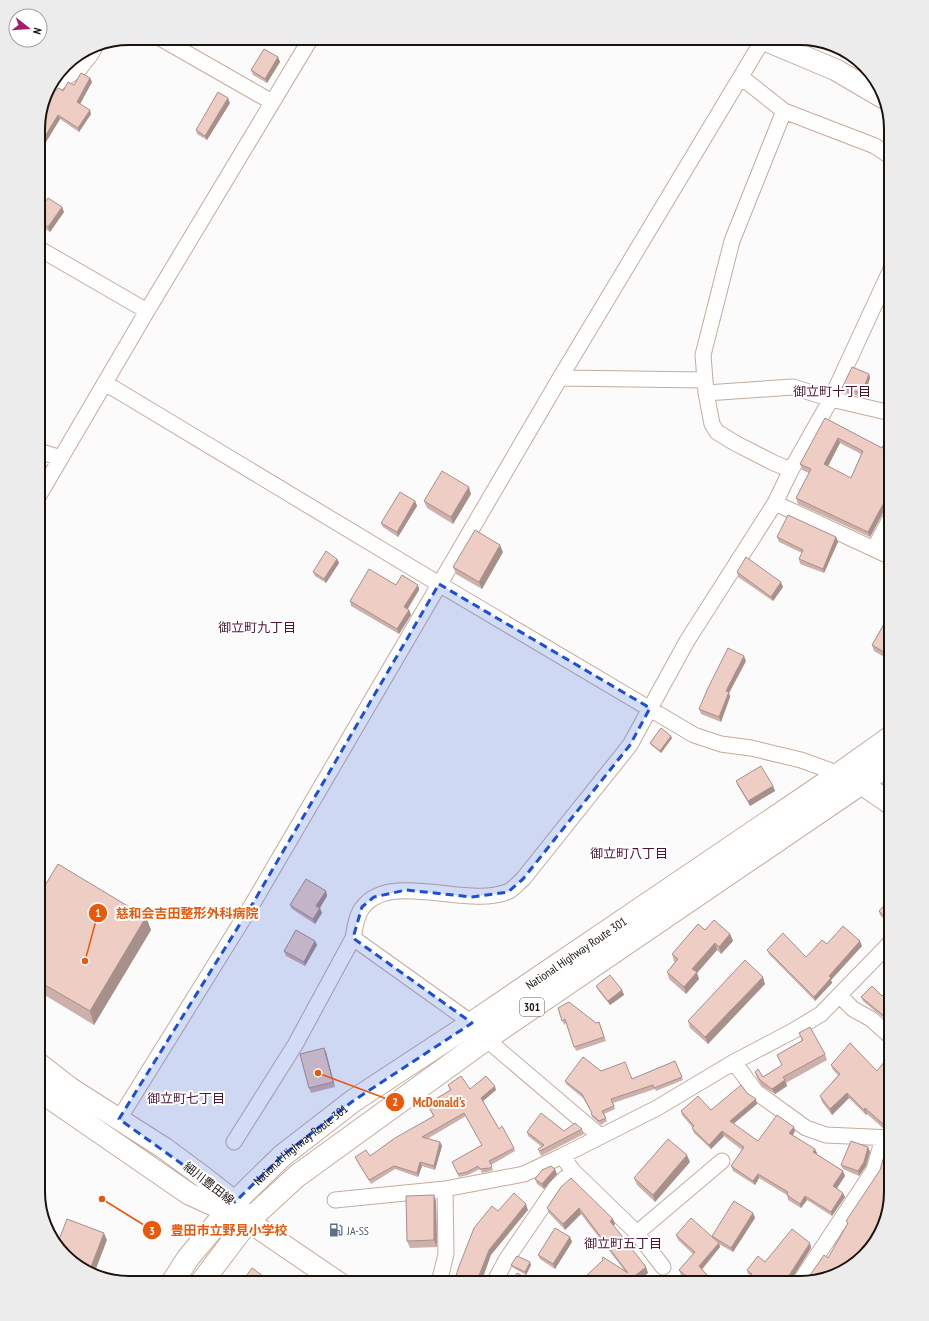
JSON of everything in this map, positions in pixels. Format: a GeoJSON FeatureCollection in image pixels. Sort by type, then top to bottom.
{"type":"FeatureCollection","features":[{"type":"Feature","properties":{"kind":"highway","name":"National Highway Route 301"},"geometry":{"type":"LineString","coordinates":[[206,1276],[248,1221],[296,1176],[479,1031],[884,742]]}},
{"type":"Feature","properties":{"kind":"highway","name":"National Highway Route 301"},"geometry":{"type":"LineString","coordinates":[[176,1276],[188,1258],[231,1207],[282,1156],[353,1101],[479,1031],[862,784],[884,768]]}},
{"type":"Feature","properties":{"kind":"main road"},"geometry":{"type":"LineString","coordinates":[[776,45],[836,70],[876,94]]}},
{"type":"Feature","properties":{"kind":"main road"},"geometry":{"type":"LineString","coordinates":[[862,784],[884,799]]}},
{"type":"Feature","properties":{"kind":"main road","name":"細川豊田線"},"geometry":{"type":"LineString","coordinates":[[45,1068],[70,1088],[164,1148],[248,1221],[329,1276]]}},
{"type":"Feature","properties":{"kind":"main road","name":"細川豊田線"},"geometry":{"type":"LineString","coordinates":[[45,1095],[189,1194],[231,1207]]}},
{"type":"Feature","properties":{"kind":"street"},"geometry":{"type":"LineString","coordinates":[[172,45],[272,102]]}},
{"type":"Feature","properties":{"kind":"street"},"geometry":{"type":"LineString","coordinates":[[45,485],[147,311],[307,45]]}},
{"type":"Feature","properties":{"kind":"street"},"geometry":{"type":"LineString","coordinates":[[119,1119],[253,903],[560,378],[741,77],[759,45]]}},
{"type":"Feature","properties":{"kind":"street"},"geometry":{"type":"LineString","coordinates":[[60,82],[80,68],[90,55]]}},
{"type":"Feature","properties":{"kind":"street"},"geometry":{"type":"LineString","coordinates":[[741,77],[784,111],[875,146],[884,152]]}},
{"type":"Feature","properties":{"kind":"street"},"geometry":{"type":"LineString","coordinates":[[784,111],[732,241],[703,355],[712,424],[717,432],[741,447],[791,470]]}},
{"type":"Feature","properties":{"kind":"street"},"geometry":{"type":"LineString","coordinates":[[45,252],[147,311]]}},
{"type":"Feature","properties":{"kind":"street"},"geometry":{"type":"LineString","coordinates":[[234,1142],[295,1044],[353,938],[356,922],[362,907],[374,897],[385,893],[406,890],[472,897],[494,896],[508,892],[523,879],[630,745],[687,641],[775,503],[791,470],[831,399],[884,284]]}},
{"type":"Feature","properties":{"kind":"street"},"geometry":{"type":"LineString","coordinates":[[560,378],[706,386],[792,387],[831,399],[884,411]]}},
{"type":"Feature","properties":{"kind":"street"},"geometry":{"type":"LineString","coordinates":[[105,383],[694,735],[721,744],[751,748],[801,760],[862,784]]}},
{"type":"Feature","properties":{"kind":"street"},"geometry":{"type":"LineString","coordinates":[[45,453],[61,458]]}},
{"type":"Feature","properties":{"kind":"street"},"geometry":{"type":"LineString","coordinates":[[775,503],[884,554]]}},
{"type":"Feature","properties":{"kind":"street"},"geometry":{"type":"LineString","coordinates":[[874,549],[884,530]]}},
{"type":"Feature","properties":{"kind":"street"},"geometry":{"type":"LineString","coordinates":[[353,938],[479,1031],[600,1136]]}},
{"type":"Feature","properties":{"kind":"street"},"geometry":{"type":"LineString","coordinates":[[335,1200],[445,1189],[524,1174],[657,1108],[734,1062],[793,1031],[821,1014],[884,949]]}},
{"type":"Feature","properties":{"kind":"street"},"geometry":{"type":"LineString","coordinates":[[840,996],[853,1009],[871,1019],[884,1031]]}},
{"type":"Feature","properties":{"kind":"street"},"geometry":{"type":"LineString","coordinates":[[734,1062],[756,1092],[806,1128],[826,1135],[884,1138]]}},
{"type":"Feature","properties":{"kind":"street"},"geometry":{"type":"LineString","coordinates":[[804,1276],[874,1170],[884,1145]]}},
{"type":"Feature","properties":{"kind":"street"},"geometry":{"type":"LineString","coordinates":[[562,1156],[573,1171],[637,1233],[663,1267]]}},
{"type":"Feature","properties":{"kind":"street"},"geometry":{"type":"LineString","coordinates":[[637,1233],[722,1161]]}},
{"type":"Feature","properties":{"kind":"street"},"geometry":{"type":"LineString","coordinates":[[498,1276],[506,1260],[545,1202],[556,1187],[573,1171]]}},
{"type":"Feature","properties":{"kind":"street"},"geometry":{"type":"LineString","coordinates":[[441,1276],[446,1254],[445,1189]]}},
{"type":"Feature","properties":{"kind":"highlighted area"},"geometry":{"type":"Polygon","coordinates":[[[439,584],[650,708],[630,745],[523,879],[508,892],[472,897],[406,890],[374,897],[362,907],[353,938],[472,1023],[353,1101],[282,1156],[235,1202],[119,1119],[253,903],[439,584]]]}},
{"type":"Feature","properties":{"kind":"building"},"geometry":{"type":"Polygon","coordinates":[[[264,49],[278,57],[265,79],[251,70],[264,49]]]}},
{"type":"Feature","properties":{"kind":"building"},"geometry":{"type":"Polygon","coordinates":[[[81,73],[90,78],[77,102],[90,110],[78,128],[58,115],[45,136],[45,123],[51,98],[55,91],[59,88],[63,91],[68,82],[74,85],[81,73]]]}},
{"type":"Feature","properties":{"kind":"building"},"geometry":{"type":"Polygon","coordinates":[[[218,92],[228,98],[205,136],[196,130],[218,92]]]}},
{"type":"Feature","properties":{"kind":"building"},"geometry":{"type":"Polygon","coordinates":[[[48,198],[62,207],[48,227],[45,225],[45,202],[48,198]]]}},
{"type":"Feature","properties":{"kind":"building"},"geometry":{"type":"Polygon","coordinates":[[[852,367],[869,374],[862,393],[842,388],[852,367]]]}},
{"type":"Feature","properties":{"kind":"building"},"geometry":{"type":"Polygon","coordinates":[[[825,418],[882,448],[884,444],[884,503],[868,532],[796,498],[811,469],[800,464],[825,418]],[[838,438],[824,464],[851,478],[863,451],[838,438]]]}},
{"type":"Feature","properties":{"kind":"building"},"geometry":{"type":"Polygon","coordinates":[[[442,471],[469,487],[451,517],[424,501],[442,471]]]}},
{"type":"Feature","properties":{"kind":"building"},"geometry":{"type":"Polygon","coordinates":[[[400,492],[415,501],[397,532],[381,523],[400,492]]]}},
{"type":"Feature","properties":{"kind":"building"},"geometry":{"type":"Polygon","coordinates":[[[788,515],[836,537],[823,569],[799,559],[803,550],[777,537],[788,515]]]}},
{"type":"Feature","properties":{"kind":"building"},"geometry":{"type":"Polygon","coordinates":[[[475,530],[500,545],[479,582],[453,567],[475,530]]]}},
{"type":"Feature","properties":{"kind":"building"},"geometry":{"type":"Polygon","coordinates":[[[326,551],[337,559],[324,579],[313,572],[326,551]]]}},
{"type":"Feature","properties":{"kind":"building"},"geometry":{"type":"Polygon","coordinates":[[[746,557],[781,582],[771,597],[737,572],[746,557]]]}},
{"type":"Feature","properties":{"kind":"building"},"geometry":{"type":"Polygon","coordinates":[[[369,569],[396,585],[402,575],[418,585],[404,607],[409,610],[397,629],[350,601],[369,569]]]}},
{"type":"Feature","properties":{"kind":"building"},"geometry":{"type":"Polygon","coordinates":[[[884,624],[884,652],[872,645],[884,624]]]}},
{"type":"Feature","properties":{"kind":"building"},"geometry":{"type":"Polygon","coordinates":[[[728,648],[744,656],[726,691],[729,692],[719,717],[699,709],[728,648]]]}},
{"type":"Feature","properties":{"kind":"building"},"geometry":{"type":"Polygon","coordinates":[[[661,728],[671,736],[660,751],[650,743],[661,728]]]}},
{"type":"Feature","properties":{"kind":"building"},"geometry":{"type":"Polygon","coordinates":[[[761,766],[773,786],[748,801],[736,781],[761,766]]]}},
{"type":"Feature","properties":{"kind":"building"},"geometry":{"type":"Polygon","coordinates":[[[58,864],[146,917],[90,1011],[45,985],[45,885],[58,864]]]}},
{"type":"Feature","properties":{"kind":"building"},"geometry":{"type":"Polygon","coordinates":[[[306,879],[326,891],[316,906],[320,908],[313,919],[290,905],[306,879]]]}},
{"type":"Feature","properties":{"kind":"building"},"geometry":{"type":"Polygon","coordinates":[[[884,906],[884,916],[879,911],[884,906]]]}},
{"type":"Feature","properties":{"kind":"building"},"geometry":{"type":"Polygon","coordinates":[[[714,920],[730,934],[719,947],[715,943],[692,969],[697,972],[684,987],[667,972],[678,959],[672,954],[698,924],[705,930],[714,920]]]}},
{"type":"Feature","properties":{"kind":"building"},"geometry":{"type":"Polygon","coordinates":[[[843,926],[860,941],[829,976],[831,978],[814,997],[767,950],[783,933],[806,957],[822,940],[827,944],[843,926]]]}},
{"type":"Feature","properties":{"kind":"building"},"geometry":{"type":"Polygon","coordinates":[[[296,930],[315,941],[304,962],[284,951],[296,930]]]}},
{"type":"Feature","properties":{"kind":"building"},"geometry":{"type":"Polygon","coordinates":[[[745,960],[763,977],[705,1037],[688,1021],[745,960]]]}},
{"type":"Feature","properties":{"kind":"building"},"geometry":{"type":"Polygon","coordinates":[[[610,975],[622,990],[608,1001],[596,986],[610,975]]]}},
{"type":"Feature","properties":{"kind":"building"},"geometry":{"type":"Polygon","coordinates":[[[872,986],[882,996],[884,994],[884,1016],[861,997],[872,986]]]}},
{"type":"Feature","properties":{"kind":"building"},"geometry":{"type":"Polygon","coordinates":[[[569,1002],[596,1023],[599,1022],[604,1037],[574,1047],[565,1019],[562,1021],[558,1008],[569,1002]]]}},
{"type":"Feature","properties":{"kind":"building"},"geometry":{"type":"Polygon","coordinates":[[[810,1027],[825,1054],[783,1077],[785,1080],[772,1089],[760,1080],[755,1072],[758,1069],[763,1077],[782,1065],[777,1055],[803,1040],[799,1033],[810,1027]]]}},
{"type":"Feature","properties":{"kind":"building"},"geometry":{"type":"Polygon","coordinates":[[[850,1043],[877,1071],[884,1062],[884,1123],[865,1108],[864,1110],[847,1093],[830,1109],[820,1096],[840,1074],[831,1065],[850,1043]]]}},
{"type":"Feature","properties":{"kind":"building"},"geometry":{"type":"Polygon","coordinates":[[[324,1048],[333,1082],[309,1088],[300,1054],[324,1048]]]}},
{"type":"Feature","properties":{"kind":"building"},"geometry":{"type":"Polygon","coordinates":[[[583,1057],[601,1071],[625,1062],[632,1079],[675,1061],[682,1077],[654,1088],[653,1085],[611,1099],[614,1106],[602,1111],[606,1118],[599,1121],[591,1114],[592,1113],[582,1094],[565,1081],[583,1057]]]}},
{"type":"Feature","properties":{"kind":"building"},"geometry":{"type":"Polygon","coordinates":[[[461,1076],[470,1089],[486,1076],[495,1086],[481,1098],[499,1129],[502,1126],[514,1148],[489,1161],[492,1166],[490,1168],[480,1169],[478,1166],[467,1172],[458,1174],[452,1162],[482,1145],[464,1113],[422,1137],[440,1142],[434,1166],[420,1162],[417,1173],[394,1166],[369,1180],[355,1157],[366,1150],[370,1156],[395,1138],[434,1116],[427,1104],[451,1090],[448,1085],[461,1076]]]}},
{"type":"Feature","properties":{"kind":"building"},"geometry":{"type":"Polygon","coordinates":[[[741,1085],[747,1093],[756,1099],[730,1121],[758,1141],[777,1115],[794,1127],[789,1133],[815,1149],[813,1152],[843,1171],[833,1186],[843,1193],[831,1212],[805,1196],[800,1204],[787,1195],[788,1192],[758,1174],[753,1181],[731,1166],[744,1147],[722,1131],[709,1145],[692,1128],[694,1126],[681,1111],[698,1096],[711,1110],[741,1085]]]}},
{"type":"Feature","properties":{"kind":"building"},"geometry":{"type":"Polygon","coordinates":[[[541,1113],[564,1131],[575,1123],[582,1129],[540,1151],[538,1149],[544,1145],[527,1132],[541,1113]]]}},
{"type":"Feature","properties":{"kind":"building"},"geometry":{"type":"Polygon","coordinates":[[[668,1139],[687,1155],[653,1195],[634,1178],[668,1139]]]}},
{"type":"Feature","properties":{"kind":"building"},"geometry":{"type":"Polygon","coordinates":[[[851,1141],[868,1147],[864,1162],[858,1171],[841,1165],[851,1141]]]}},
{"type":"Feature","properties":{"kind":"building"},"geometry":{"type":"Polygon","coordinates":[[[884,1156],[883,1203],[878,1224],[873,1234],[867,1243],[851,1259],[842,1265],[832,1270],[810,1275],[824,1255],[828,1258],[848,1223],[846,1221],[880,1170],[884,1156]]]}},
{"type":"Feature","properties":{"kind":"building"},"geometry":{"type":"Polygon","coordinates":[[[551,1166],[555,1169],[542,1184],[535,1179],[542,1170],[551,1166]]]}},
{"type":"Feature","properties":{"kind":"building"},"geometry":{"type":"Polygon","coordinates":[[[571,1178],[613,1219],[610,1221],[646,1267],[635,1276],[586,1276],[603,1260],[603,1257],[628,1273],[579,1208],[563,1224],[547,1208],[561,1187],[571,1178]]]}},
{"type":"Feature","properties":{"kind":"building"},"geometry":{"type":"Polygon","coordinates":[[[514,1193],[526,1204],[489,1250],[479,1276],[456,1276],[474,1228],[492,1206],[498,1211],[514,1193]]]}},
{"type":"Feature","properties":{"kind":"building"},"geometry":{"type":"Polygon","coordinates":[[[434,1195],[434,1240],[407,1241],[406,1196],[434,1195]]]}},
{"type":"Feature","properties":{"kind":"building"},"geometry":{"type":"Polygon","coordinates":[[[734,1201],[753,1213],[731,1248],[712,1236],[734,1201]]]}},
{"type":"Feature","properties":{"kind":"building"},"geometry":{"type":"Polygon","coordinates":[[[691,1218],[719,1243],[699,1266],[708,1276],[686,1276],[679,1270],[695,1252],[676,1235],[691,1218]]]}},
{"type":"Feature","properties":{"kind":"building"},"geometry":{"type":"Polygon","coordinates":[[[67,1219],[104,1233],[91,1267],[82,1262],[59,1239],[67,1219]]]}},
{"type":"Feature","properties":{"kind":"building"},"geometry":{"type":"Polygon","coordinates":[[[555,1228],[570,1237],[553,1264],[538,1255],[555,1228]]]}},
{"type":"Feature","properties":{"kind":"building"},"geometry":{"type":"Polygon","coordinates":[[[792,1229],[810,1243],[789,1276],[749,1276],[752,1274],[747,1270],[758,1256],[765,1262],[792,1229]]]}},
{"type":"Feature","properties":{"kind":"building"},"geometry":{"type":"Polygon","coordinates":[[[517,1256],[530,1262],[525,1272],[511,1265],[517,1256]]]}},
{"type":"Feature","properties":{"kind":"building"},"geometry":{"type":"Polygon","coordinates":[[[252,1268],[263,1276],[246,1276],[252,1268]]]}},
{"type":"Feature","properties":{"kind":"building"},"geometry":{"type":"Polygon","coordinates":[[[517,1273],[523,1276],[515,1276],[517,1273]]]}},
{"type":"Feature","properties":{"kind":"place","name":"慈和会吉田整形外科病院"},"geometry":{"type":"Point","coordinates":[85,961]}},
{"type":"Feature","properties":{"kind":"place","name":"McDonald's"},"geometry":{"type":"Point","coordinates":[318,1073]}},
{"type":"Feature","properties":{"kind":"place","name":"豊田市立野見小学校"},"geometry":{"type":"Point","coordinates":[102,1199]}},
{"type":"Feature","properties":{"kind":"place","name":"JA-SS"},"geometry":{"type":"Point","coordinates":[336,1230]}},
{"type":"Feature","properties":{"kind":"district","name":"御立町十丁目"},"geometry":{"type":"Point","coordinates":[832,391]}},
{"type":"Feature","properties":{"kind":"district","name":"御立町九丁目"},"geometry":{"type":"Point","coordinates":[257,627]}},
{"type":"Feature","properties":{"kind":"district","name":"御立町八丁目"},"geometry":{"type":"Point","coordinates":[629,853]}},
{"type":"Feature","properties":{"kind":"district","name":"御立町七丁目"},"geometry":{"type":"Point","coordinates":[186,1098]}},
{"type":"Feature","properties":{"kind":"district","name":"御立町五丁目"},"geometry":{"type":"Point","coordinates":[623,1243]}}]}
